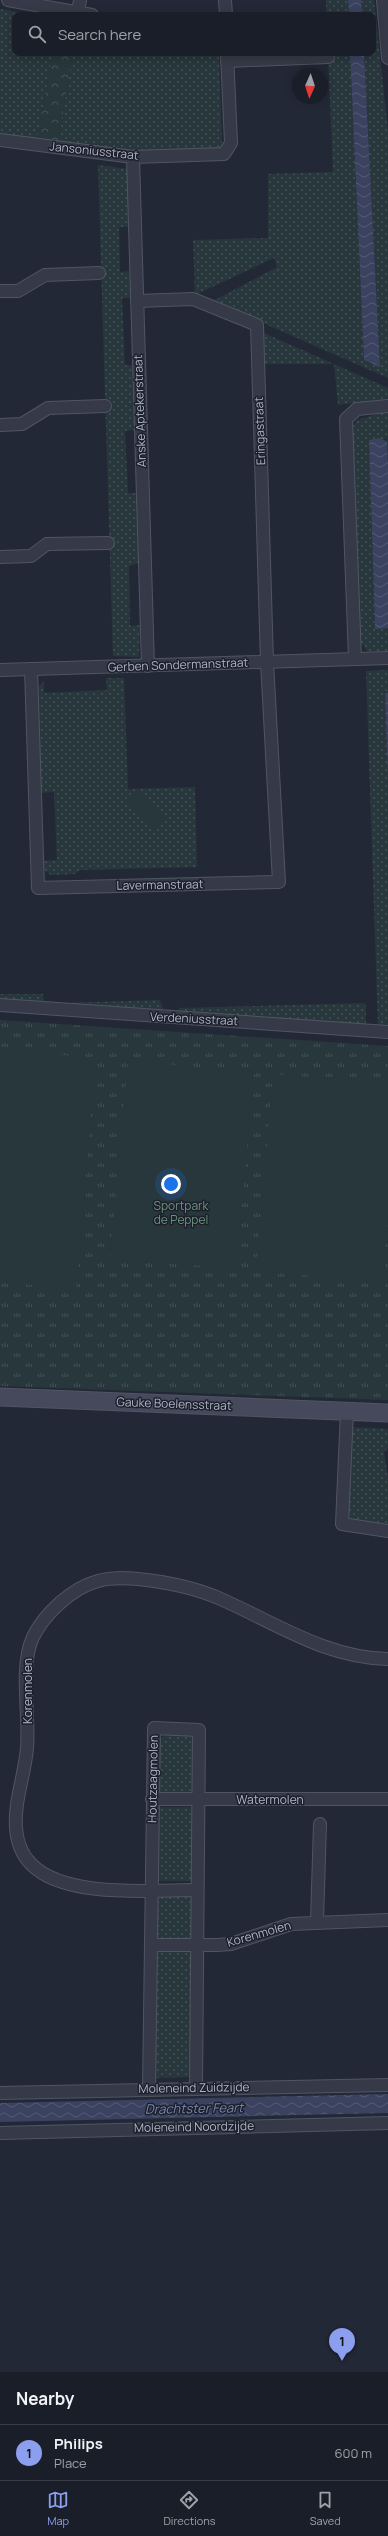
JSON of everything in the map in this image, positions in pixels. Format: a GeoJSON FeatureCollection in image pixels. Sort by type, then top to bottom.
{"type":"FeatureCollection","features":[{"type":"Feature","properties":{"kind":"main road","name":"Gauke Boelensstraat"},"geometry":{"type":"LineString","coordinates":[[0,1397],[388,1413]]}},
{"type":"Feature","properties":{"kind":"street"},"geometry":{"type":"LineString","coordinates":[[8,0],[73,12]]}},
{"type":"Feature","properties":{"kind":"street"},"geometry":{"type":"LineString","coordinates":[[78,12],[80,0]]}},
{"type":"Feature","properties":{"kind":"street"},"geometry":{"type":"LineString","coordinates":[[225,0],[226,12]]}},
{"type":"Feature","properties":{"kind":"street"},"geometry":{"type":"LineString","coordinates":[[383,0],[388,58]]}},
{"type":"Feature","properties":{"kind":"street"},"geometry":{"type":"LineString","coordinates":[[227,57],[328,58]]}},
{"type":"Feature","properties":{"kind":"street","name":"Jansoniusstraat"},"geometry":{"type":"LineString","coordinates":[[0,140],[134,157],[224,154],[230,143],[227,57]]}},
{"type":"Feature","properties":{"kind":"street","name":"Anske Aptekerstraat"},"geometry":{"type":"LineString","coordinates":[[134,157],[148,666]]}},
{"type":"Feature","properties":{"kind":"street"},"geometry":{"type":"LineString","coordinates":[[0,291],[18,291],[45,275],[99,273]]}},
{"type":"Feature","properties":{"kind":"street","name":"Eringastraat"},"geometry":{"type":"LineString","coordinates":[[137,301],[193,299],[257,325],[268,662]]}},
{"type":"Feature","properties":{"kind":"street"},"geometry":{"type":"LineString","coordinates":[[0,425],[22,424],[48,408],[105,406]]}},
{"type":"Feature","properties":{"kind":"street"},"geometry":{"type":"LineString","coordinates":[[355,659],[346,419],[357,409],[388,406]]}},
{"type":"Feature","properties":{"kind":"street"},"geometry":{"type":"LineString","coordinates":[[0,557],[31,556],[47,544],[108,543]]}},
{"type":"Feature","properties":{"kind":"street","name":"Gerben Sondermanstraat"},"geometry":{"type":"LineString","coordinates":[[0,670],[388,658]]}},
{"type":"Feature","properties":{"kind":"street","name":"Lavermanstraat"},"geometry":{"type":"LineString","coordinates":[[31,669],[38,888],[279,882],[268,662]]}},
{"type":"Feature","properties":{"kind":"street","name":"Verdeniusstraat"},"geometry":{"type":"LineString","coordinates":[[0,1006],[388,1032]]}},
{"type":"Feature","properties":{"kind":"street"},"geometry":{"type":"LineString","coordinates":[[347,1411],[342,1524],[388,1531]]}},
{"type":"Feature","properties":{"kind":"street","name":"Korenmolen"},"geometry":{"type":"LineString","coordinates":[[152,1890],[82,1887],[51,1878],[31,1864],[23,1853],[17,1839],[16,1826],[18,1804],[28,1731],[26,1668],[29,1649],[40,1627],[56,1607],[74,1592],[96,1581],[120,1578],[155,1581],[222,1600],[306,1641],[337,1650],[388,1658]]}},
{"type":"Feature","properties":{"kind":"street","name":"Houtzaagmolen"},"geometry":{"type":"LineString","coordinates":[[148,2089],[152,1945],[152,1799],[154,1728],[199,1730],[196,2088]]}},
{"type":"Feature","properties":{"kind":"street","name":"Watermolen"},"geometry":{"type":"LineString","coordinates":[[152,1799],[388,1799]]}},
{"type":"Feature","properties":{"kind":"street"},"geometry":{"type":"LineString","coordinates":[[318,1921],[320,1824]]}},
{"type":"Feature","properties":{"kind":"street"},"geometry":{"type":"LineString","coordinates":[[152,1890],[197,1890]]}},
{"type":"Feature","properties":{"kind":"street","name":"Korenmolen"},"geometry":{"type":"LineString","coordinates":[[152,1945],[231,1944],[291,1924],[318,1921],[388,1920]]}},
{"type":"Feature","properties":{"kind":"street","name":"Moleneind Zuidzijde"},"geometry":{"type":"LineString","coordinates":[[0,2092],[388,2085]]}},
{"type":"Feature","properties":{"kind":"street","name":"Moleneind Noordzijde"},"geometry":{"type":"LineString","coordinates":[[0,2132],[388,2122]]}},
{"type":"Feature","properties":{"kind":"green space"},"geometry":{"type":"Polygon","coordinates":[[[326,0],[348,0],[349,12],[326,12],[326,0]]]}},
{"type":"Feature","properties":{"kind":"green space"},"geometry":{"type":"Polygon","coordinates":[[[361,0],[374,0],[375,12],[362,12],[361,0]]]}},
{"type":"Feature","properties":{"kind":"green space"},"geometry":{"type":"Polygon","coordinates":[[[0,9],[17,12],[12,12],[12,56],[52,56],[37,139],[0,133],[0,9]]]}},
{"type":"Feature","properties":{"kind":"green space"},"geometry":{"type":"Polygon","coordinates":[[[376,19],[388,132],[388,378],[213,301],[277,267],[274,258],[195,295],[193,240],[268,238],[268,174],[333,172],[328,56],[350,56],[364,360],[380,367],[364,56],[376,56],[376,19]]]}},
{"type":"Feature","properties":{"kind":"green space"},"geometry":{"type":"Polygon","coordinates":[[[52,56],[72,56],[58,142],[37,139],[52,56]]]}},
{"type":"Feature","properties":{"kind":"green space"},"geometry":{"type":"Polygon","coordinates":[[[72,56],[219,56],[222,146],[220,149],[139,152],[58,142],[72,56]]]}},
{"type":"Feature","properties":{"kind":"green space"},"geometry":{"type":"Polygon","coordinates":[[[98,165],[128,169],[128,227],[119,227],[120,272],[129,271],[130,298],[122,298],[125,365],[132,365],[134,430],[125,431],[128,493],[136,493],[138,563],[129,566],[130,626],[140,625],[139,657],[113,656],[98,165]]]}},
{"type":"Feature","properties":{"kind":"green space"},"geometry":{"type":"Polygon","coordinates":[[[264,333],[334,364],[265,364],[264,333]]]}},
{"type":"Feature","properties":{"kind":"green space"},"geometry":{"type":"Polygon","coordinates":[[[334,364],[388,388],[388,399],[338,405],[334,364]]]}},
{"type":"Feature","properties":{"kind":"green space"},"geometry":{"type":"Polygon","coordinates":[[[383,412],[388,412],[388,464],[386,439],[369,440],[375,628],[388,628],[388,651],[367,651],[360,641],[353,426],[357,420],[383,412]]]}},
{"type":"Feature","properties":{"kind":"green space"},"geometry":{"type":"Polygon","coordinates":[[[388,670],[388,693],[385,695],[388,779],[388,1026],[378,1026],[366,671],[388,670]]]}},
{"type":"Feature","properties":{"kind":"green space"},"geometry":{"type":"Polygon","coordinates":[[[106,678],[124,678],[128,789],[195,787],[197,867],[80,870],[75,874],[51,875],[42,868],[42,861],[57,860],[54,792],[40,793],[39,686],[44,681],[44,693],[107,690],[106,678]]]}},
{"type":"Feature","properties":{"kind":"green space"},"geometry":{"type":"Polygon","coordinates":[[[135,790],[165,819],[155,830],[125,800],[135,790]]]}},
{"type":"Feature","properties":{"kind":"green space"},"geometry":{"type":"Polygon","coordinates":[[[0,994],[43,994],[44,1004],[0,1000],[0,994]]]}},
{"type":"Feature","properties":{"kind":"green space"},"geometry":{"type":"Polygon","coordinates":[[[160,1000],[164,1012],[62,1005],[63,1003],[160,1000]]]}},
{"type":"Feature","properties":{"kind":"green space"},"geometry":{"type":"Polygon","coordinates":[[[364,1003],[366,1006],[366,1026],[180,1013],[179,1008],[364,1003]]]}},
{"type":"Feature","properties":{"kind":"green space","name":"Sportpark de Peppel"},"geometry":{"type":"Polygon","coordinates":[[[0,1020],[388,1046],[388,1400],[0,1386],[0,1020]]]}},
{"type":"Feature","properties":{"kind":"green space"},"geometry":{"type":"Polygon","coordinates":[[[0,1050],[96,1058],[76,1289],[0,1282],[0,1050]]]}},
{"type":"Feature","properties":{"kind":"green space"},"geometry":{"type":"Polygon","coordinates":[[[128,1061],[254,1072],[236,1269],[110,1258],[128,1061]]]}},
{"type":"Feature","properties":{"kind":"green space"},"geometry":{"type":"Polygon","coordinates":[[[273,1074],[388,1083],[388,1217],[383,1282],[256,1271],[273,1074]]]}},
{"type":"Feature","properties":{"kind":"green space"},"geometry":{"type":"Polygon","coordinates":[[[351,1427],[388,1429],[388,1448],[384,1452],[388,1478],[388,1526],[353,1521],[347,1513],[351,1427]]]}},
{"type":"Feature","properties":{"kind":"green space"},"geometry":{"type":"Polygon","coordinates":[[[164,1735],[193,1736],[195,1794],[159,1793],[159,1744],[164,1735]]]}},
{"type":"Feature","properties":{"kind":"green space"},"geometry":{"type":"Polygon","coordinates":[[[157,1807],[195,1807],[194,1881],[156,1881],[157,1807]]]}},
{"type":"Feature","properties":{"kind":"green space"},"geometry":{"type":"Polygon","coordinates":[[[156,1897],[193,1897],[190,2077],[155,2078],[156,1897]]]}},
{"type":"Feature","properties":{"kind":"water"},"geometry":{"type":"Polygon","coordinates":[[[348,0],[361,0],[362,12],[349,12],[348,0]]]}},
{"type":"Feature","properties":{"kind":"water"},"geometry":{"type":"Polygon","coordinates":[[[350,56],[364,56],[380,367],[364,360],[350,56]]]}},
{"type":"Feature","properties":{"kind":"water"},"geometry":{"type":"Polygon","coordinates":[[[381,438],[387,442],[388,464],[388,628],[375,629],[369,440],[381,438]]]}},
{"type":"Feature","properties":{"kind":"water"},"geometry":{"type":"Polygon","coordinates":[[[388,693],[388,779],[385,694],[388,693]]]}},
{"type":"Feature","properties":{"kind":"water","name":"Drachtster Feart"},"geometry":{"type":"Polygon","coordinates":[[[388,2094],[388,2113],[0,2122],[0,2103],[388,2094]]]}},
{"type":"Feature","properties":{"kind":"place","name":"Philips"},"geometry":{"type":"Point","coordinates":[342,2361]}}]}
